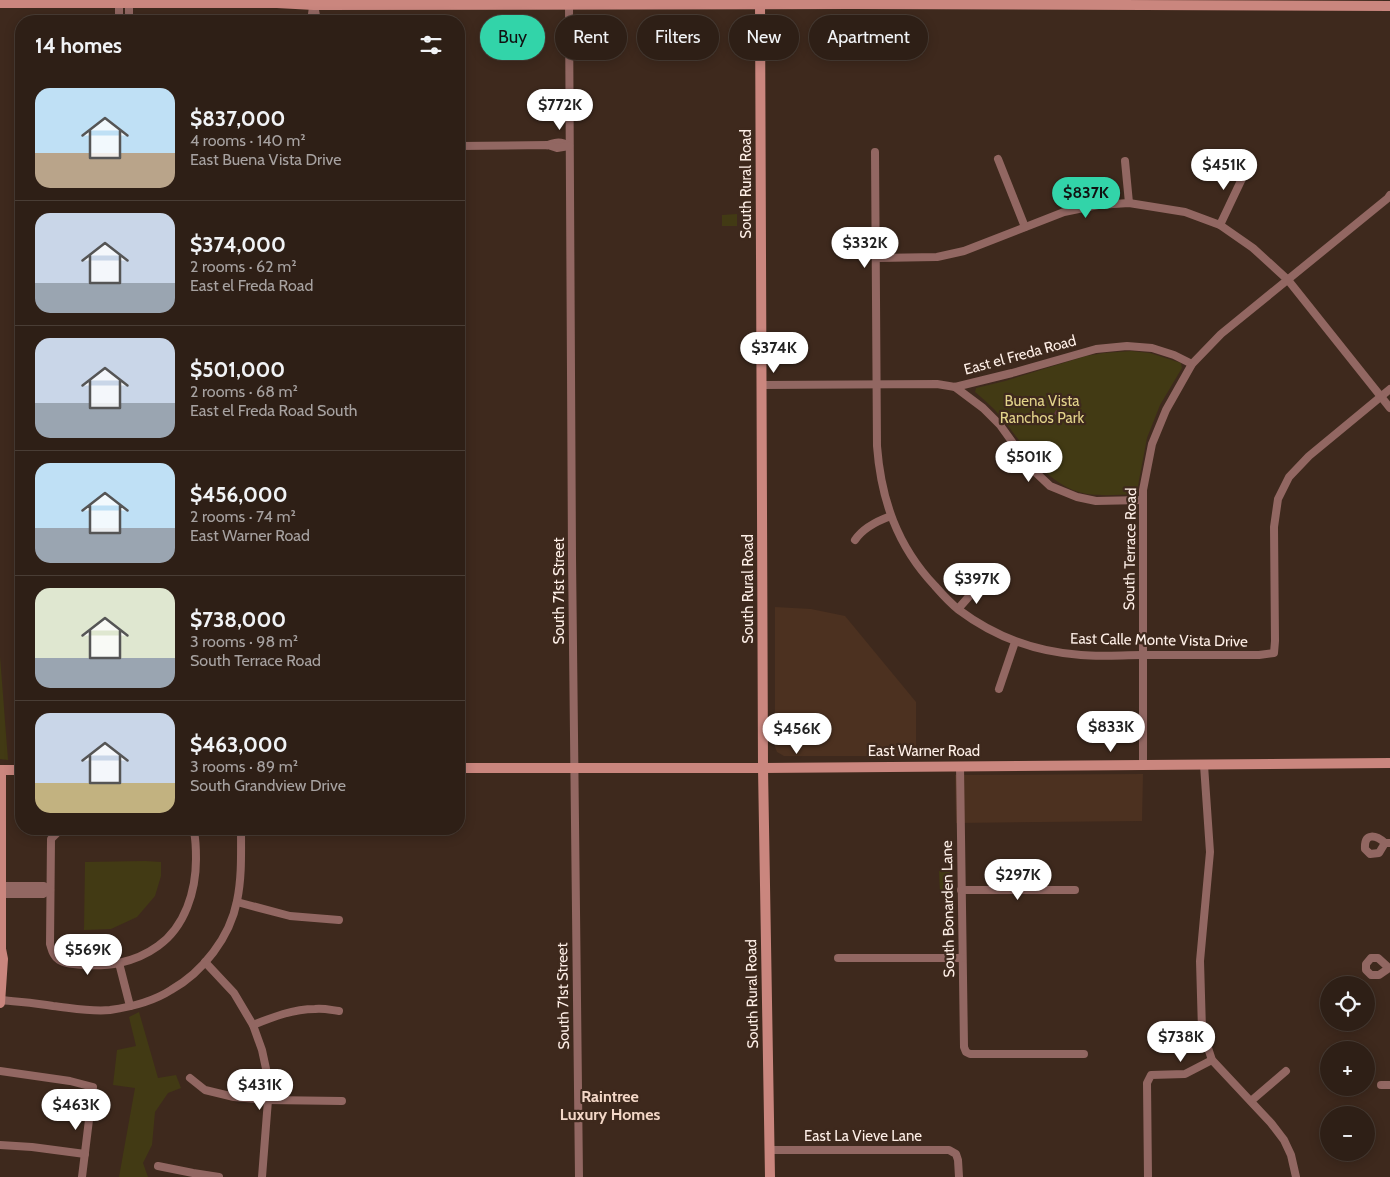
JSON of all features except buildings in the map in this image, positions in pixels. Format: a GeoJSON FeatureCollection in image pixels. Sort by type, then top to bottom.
{"type":"FeatureCollection","features":[{"type":"Feature","properties":{"kind":"main road"},"geometry":{"type":"LineString","coordinates":[[0,3],[277,3],[314,5],[379,2],[569,5],[760,2],[1032,2],[1390,6]]}},
{"type":"Feature","properties":{"kind":"main road","name":"South Rural Road"},"geometry":{"type":"LineString","coordinates":[[760,2],[763,768],[770,1177]]}},
{"type":"Feature","properties":{"kind":"main road","name":"East Warner Road"},"geometry":{"type":"LineString","coordinates":[[465,768],[763,768],[1390,763]]}},
{"type":"Feature","properties":{"kind":"main road"},"geometry":{"type":"LineString","coordinates":[[0,1001],[4,959],[1,949],[3,890],[2,770],[15,770]]}},
{"type":"Feature","properties":{"kind":"street"},"geometry":{"type":"LineString","coordinates":[[121,15],[124,3]]}},
{"type":"Feature","properties":{"kind":"street"},"geometry":{"type":"LineString","coordinates":[[124,3],[127,15]]}},
{"type":"Feature","properties":{"kind":"street"},"geometry":{"type":"LineString","coordinates":[[312,15],[314,5]]}},
{"type":"Feature","properties":{"kind":"street"},"geometry":{"type":"LineString","coordinates":[[314,5],[316,15]]}},
{"type":"Feature","properties":{"kind":"street","name":"South 71st Street"},"geometry":{"type":"LineString","coordinates":[[569,5],[574,768],[579,1177]]}},
{"type":"Feature","properties":{"kind":"street"},"geometry":{"type":"LineString","coordinates":[[465,146],[548,145],[557,148],[569,146]]}},
{"type":"Feature","properties":{"kind":"street","name":"East Calle Monte Vista Drive"},"geometry":{"type":"LineString","coordinates":[[875,152],[877,446],[887,507],[902,543],[923,574],[958,609],[982,626],[1015,642],[1036,649],[1074,654],[1259,655],[1274,653],[1276,641],[1274,527],[1278,499],[1289,476],[1308,456],[1381,397]]}},
{"type":"Feature","properties":{"kind":"street"},"geometry":{"type":"LineString","coordinates":[[998,159],[1025,227]]}},
{"type":"Feature","properties":{"kind":"street"},"geometry":{"type":"LineString","coordinates":[[1126,161],[1129,202]]}},
{"type":"Feature","properties":{"kind":"street"},"geometry":{"type":"LineString","coordinates":[[1220,225],[1248,166]]}},
{"type":"Feature","properties":{"kind":"street","name":"South Terrace Road"},"geometry":{"type":"LineString","coordinates":[[1143,765],[1142,500],[1152,444],[1166,410],[1192,364],[1221,334],[1390,195]]}},
{"type":"Feature","properties":{"kind":"street"},"geometry":{"type":"LineString","coordinates":[[877,258],[937,257],[964,252],[1064,212],[1098,205],[1129,202],[1185,212],[1220,225],[1253,248],[1288,280],[1390,408]]}},
{"type":"Feature","properties":{"kind":"street","name":"East el Freda Road"},"geometry":{"type":"LineString","coordinates":[[762,385],[937,384],[954,387],[1096,349],[1127,346],[1152,348],[1174,355],[1192,364]]}},
{"type":"Feature","properties":{"kind":"street"},"geometry":{"type":"LineString","coordinates":[[954,387],[982,408],[1000,425],[1031,468],[1050,486],[1077,497],[1096,501],[1142,500]]}},
{"type":"Feature","properties":{"kind":"street"},"geometry":{"type":"LineString","coordinates":[[1381,397],[1390,389]]}},
{"type":"Feature","properties":{"kind":"street"},"geometry":{"type":"LineString","coordinates":[[855,540],[861,532],[891,516]]}},
{"type":"Feature","properties":{"kind":"street"},"geometry":{"type":"LineString","coordinates":[[958,609],[979,585]]}},
{"type":"Feature","properties":{"kind":"street"},"geometry":{"type":"LineString","coordinates":[[1000,689],[1015,642]]}},
{"type":"Feature","properties":{"kind":"street"},"geometry":{"type":"LineString","coordinates":[[1204,765],[1210,852],[1200,961],[1202,1030],[1212,1060],[1251,1101],[1284,1140],[1291,1155],[1296,1177]]}},
{"type":"Feature","properties":{"kind":"street","name":"South Bonarden Lane"},"geometry":{"type":"LineString","coordinates":[[960,766],[962,958],[964,1047],[966,1052],[970,1054],[1084,1054]]}},
{"type":"Feature","properties":{"kind":"street"},"geometry":{"type":"LineString","coordinates":[[55,835],[51,839],[50,944],[53,953],[60,960],[82,965],[119,963],[144,955],[160,945],[171,933],[188,908],[194,887],[196,840],[193,835]]}},
{"type":"Feature","properties":{"kind":"street"},"geometry":{"type":"LineString","coordinates":[[0,1001],[86,1010],[110,1010],[150,1000],[172,990],[205,962],[218,948],[228,926],[237,902],[241,872],[241,835]]}},
{"type":"Feature","properties":{"kind":"street"},"geometry":{"type":"LineString","coordinates":[[3,890],[43,894],[50,890]]}},
{"type":"Feature","properties":{"kind":"street"},"geometry":{"type":"LineString","coordinates":[[961,890],[1075,890]]}},
{"type":"Feature","properties":{"kind":"street"},"geometry":{"type":"LineString","coordinates":[[237,902],[290,916],[339,920]]}},
{"type":"Feature","properties":{"kind":"street"},"geometry":{"type":"LineString","coordinates":[[838,958],[962,958]]}},
{"type":"Feature","properties":{"kind":"street"},"geometry":{"type":"LineString","coordinates":[[205,962],[234,993],[253,1025],[262,1050],[268,1078],[262,1177]]}},
{"type":"Feature","properties":{"kind":"street"},"geometry":{"type":"LineString","coordinates":[[119,963],[130,1006]]}},
{"type":"Feature","properties":{"kind":"street"},"geometry":{"type":"LineString","coordinates":[[253,1025],[302,1010],[317,1008],[339,1011]]}},
{"type":"Feature","properties":{"kind":"street"},"geometry":{"type":"LineString","coordinates":[[1148,1177],[1147,1083],[1151,1075],[1185,1074],[1212,1060]]}},
{"type":"Feature","properties":{"kind":"street"},"geometry":{"type":"LineString","coordinates":[[0,1071],[70,1081],[93,1087],[82,1177]]}},
{"type":"Feature","properties":{"kind":"street"},"geometry":{"type":"LineString","coordinates":[[1251,1101],[1286,1071]]}},
{"type":"Feature","properties":{"kind":"street"},"geometry":{"type":"LineString","coordinates":[[190,1078],[205,1090],[234,1097],[268,1100],[342,1101]]}},
{"type":"Feature","properties":{"kind":"street"},"geometry":{"type":"LineString","coordinates":[[1381,1084],[1390,1085]]}},
{"type":"Feature","properties":{"kind":"street"},"geometry":{"type":"LineString","coordinates":[[0,1145],[85,1154]]}},
{"type":"Feature","properties":{"kind":"street","name":"East La Vieve Lane"},"geometry":{"type":"LineString","coordinates":[[769,1150],[949,1150],[956,1154],[958,1177]]}},
{"type":"Feature","properties":{"kind":"street"},"geometry":{"type":"LineString","coordinates":[[158,1166],[218,1177]]}},
{"type":"Feature","properties":{"kind":"shaded area"},"geometry":{"type":"Polygon","coordinates":[[[1056,410],[1070,413],[1067,421],[1054,414],[1056,410]]]}},
{"type":"Feature","properties":{"kind":"shaded area"},"geometry":{"type":"Polygon","coordinates":[[[775,607],[811,609],[845,616],[916,702],[916,756],[784,756],[777,752],[775,747],[775,607]]]}},
{"type":"Feature","properties":{"kind":"shaded area"},"geometry":{"type":"Polygon","coordinates":[[[1143,774],[1142,821],[956,823],[955,775],[1143,774]]]}},
{"type":"Feature","properties":{"kind":"green space"},"geometry":{"type":"Polygon","coordinates":[[[737,214],[737,226],[722,226],[722,215],[737,214]]]}},
{"type":"Feature","properties":{"kind":"green space","name":"Buena Vista Ranchos Park"},"geometry":{"type":"Polygon","coordinates":[[[1131,351],[1150,353],[1181,363],[1182,368],[1160,405],[1147,438],[1137,491],[1133,494],[1087,494],[1072,490],[1059,483],[1047,474],[997,413],[975,392],[976,388],[1086,356],[1131,351]]]}},
{"type":"Feature","properties":{"kind":"green space"},"geometry":{"type":"Polygon","coordinates":[[[0,656],[8,760],[0,759],[0,656]]]}},
{"type":"Feature","properties":{"kind":"green space"},"geometry":{"type":"Polygon","coordinates":[[[85,862],[161,862],[161,876],[155,896],[137,917],[111,929],[84,930],[85,862]]]}},
{"type":"Feature","properties":{"kind":"green space"},"geometry":{"type":"Polygon","coordinates":[[[950,870],[950,893],[940,893],[939,871],[950,870]]]}},
{"type":"Feature","properties":{"kind":"green space"},"geometry":{"type":"Polygon","coordinates":[[[139,1012],[158,1078],[176,1075],[181,1088],[168,1093],[155,1112],[152,1145],[143,1163],[148,1177],[119,1177],[135,1088],[113,1085],[117,1050],[136,1046],[129,1017],[139,1012]]]}},
{"type":"Feature","properties":{"kind":"district","name":"Raintree Luxury Homes"},"geometry":{"type":"Point","coordinates":[610,1105]}}]}
